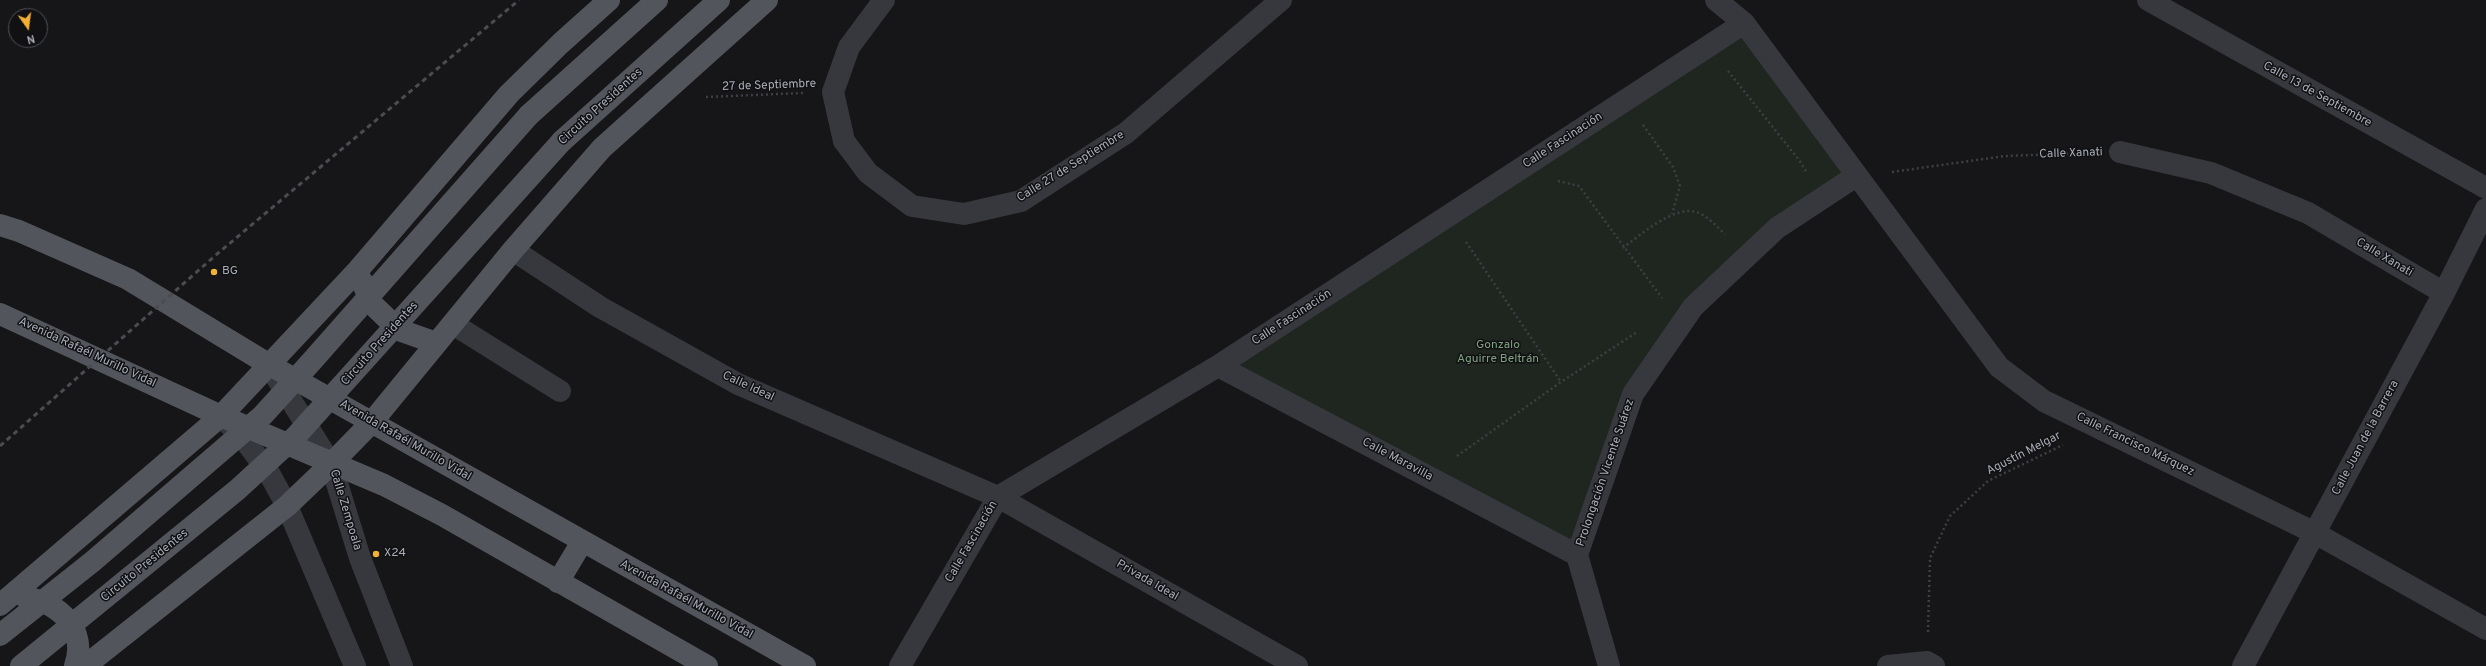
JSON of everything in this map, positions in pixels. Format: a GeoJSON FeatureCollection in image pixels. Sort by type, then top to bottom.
{"type":"FeatureCollection","features":[{"type":"Feature","properties":{"kind":"main road"},"geometry":{"type":"LineString","coordinates":[[3,602],[221,416],[268,364],[358,270],[509,94],[561,43],[609,0]]}},
{"type":"Feature","properties":{"kind":"main road"},"geometry":{"type":"LineString","coordinates":[[0,635],[92,562],[263,415],[529,115],[657,0]]}},
{"type":"Feature","properties":{"kind":"main road","name":"Circuito Presidentes"},"geometry":{"type":"LineString","coordinates":[[21,666],[237,490],[296,436],[562,141],[719,0]]}},
{"type":"Feature","properties":{"kind":"main road"},"geometry":{"type":"LineString","coordinates":[[85,666],[287,506],[331,464],[372,422],[513,250],[602,148],[767,0]]}},
{"type":"Feature","properties":{"kind":"main road","name":"Avenida Rafaél Murillo Vidal"},"geometry":{"type":"LineString","coordinates":[[0,224],[128,278],[268,364],[582,542],[805,666]]}},
{"type":"Feature","properties":{"kind":"main road"},"geometry":{"type":"LineString","coordinates":[[358,270],[371,304],[400,330],[436,343]]}},
{"type":"Feature","properties":{"kind":"main road","name":"Avenida Rafaél Murillo Vidal"},"geometry":{"type":"LineString","coordinates":[[0,314],[221,416],[331,464],[384,485],[442,515],[707,666]]}},
{"type":"Feature","properties":{"kind":"main road"},"geometry":{"type":"LineString","coordinates":[[558,582],[582,542]]}},
{"type":"Feature","properties":{"kind":"main road"},"geometry":{"type":"LineString","coordinates":[[3,602],[25,597],[43,600],[59,609],[71,623],[77,641],[77,660],[75,666]]}},
{"type":"Feature","properties":{"kind":"street"},"geometry":{"type":"LineString","coordinates":[[833,92],[849,47],[884,0]]}},
{"type":"Feature","properties":{"kind":"street","name":"Calle 27 de Septiembre"},"geometry":{"type":"LineString","coordinates":[[833,92],[844,141],[868,173],[912,206],[964,214],[1021,201],[1126,133],[1281,0]]}},
{"type":"Feature","properties":{"kind":"street"},"geometry":{"type":"LineString","coordinates":[[1716,0],[1744,23],[1856,176]]}},
{"type":"Feature","properties":{"kind":"street","name":"Calle 13 de Septiembre"},"geometry":{"type":"LineString","coordinates":[[2148,0],[2486,188]]}},
{"type":"Feature","properties":{"kind":"street","name":"Calle Fascinación"},"geometry":{"type":"LineString","coordinates":[[900,666],[998,497],[1218,366],[1744,23]]}},
{"type":"Feature","properties":{"kind":"street","name":"Calle Xanati"},"geometry":{"type":"LineString","coordinates":[[2120,152],[2211,173],[2308,213],[2444,293]]}},
{"type":"Feature","properties":{"kind":"street","name":"Calle Francisco Márquez"},"geometry":{"type":"LineString","coordinates":[[1856,176],[1999,366],[2044,401],[2315,533],[2486,629]]}},
{"type":"Feature","properties":{"kind":"street","name":"Prolongación Vicente Suárez"},"geometry":{"type":"LineString","coordinates":[[1577,555],[1633,394],[1693,307],[1777,228],[1856,176]]}},
{"type":"Feature","properties":{"kind":"street","name":"Calle Juan de la Barrera"},"geometry":{"type":"LineString","coordinates":[[2243,666],[2444,293],[2486,209]]}},
{"type":"Feature","properties":{"kind":"street","name":"Calle Ideal"},"geometry":{"type":"LineString","coordinates":[[513,250],[600,307],[738,384],[998,497]]}},
{"type":"Feature","properties":{"kind":"street"},"geometry":{"type":"LineString","coordinates":[[453,324],[560,391]]}},
{"type":"Feature","properties":{"kind":"street","name":"Calle Zempoala"},"geometry":{"type":"LineString","coordinates":[[268,364],[331,464],[360,558],[402,666]]}},
{"type":"Feature","properties":{"kind":"street","name":"Calle Maravilla"},"geometry":{"type":"LineString","coordinates":[[1218,366],[1577,555]]}},
{"type":"Feature","properties":{"kind":"street"},"geometry":{"type":"LineString","coordinates":[[221,416],[256,455],[287,506],[355,666]]}},
{"type":"Feature","properties":{"kind":"street","name":"Privada Ideal"},"geometry":{"type":"LineString","coordinates":[[998,497],[1297,666]]}},
{"type":"Feature","properties":{"kind":"street"},"geometry":{"type":"LineString","coordinates":[[1577,555],[1608,666]]}},
{"type":"Feature","properties":{"kind":"street"},"geometry":{"type":"LineString","coordinates":[[1888,666],[1931,664]]}},
{"type":"Feature","properties":{"kind":"path"},"geometry":{"type":"LineString","coordinates":[[1726,68],[1799,160],[1810,178]]}},
{"type":"Feature","properties":{"kind":"path","name":"27 de Septiembre"},"geometry":{"type":"LineString","coordinates":[[706,97],[833,92]]}},
{"type":"Feature","properties":{"kind":"path"},"geometry":{"type":"LineString","coordinates":[[1642,123],[1673,167],[1680,186],[1672,214]]}},
{"type":"Feature","properties":{"kind":"path","name":"Calle Xanati"},"geometry":{"type":"LineString","coordinates":[[1856,176],[2005,156],[2120,152]]}},
{"type":"Feature","properties":{"kind":"path"},"geometry":{"type":"LineString","coordinates":[[1553,180],[1579,186],[1623,248],[1666,304]]}},
{"type":"Feature","properties":{"kind":"path"},"geometry":{"type":"LineString","coordinates":[[1623,248],[1672,214],[1695,212],[1714,224],[1726,235]]}},
{"type":"Feature","properties":{"kind":"path"},"geometry":{"type":"LineString","coordinates":[[1465,239],[1561,382]]}},
{"type":"Feature","properties":{"kind":"path"},"geometry":{"type":"LineString","coordinates":[[1453,460],[1561,382],[1640,330]]}},
{"type":"Feature","properties":{"kind":"path","name":"Agustín Melgar"},"geometry":{"type":"LineString","coordinates":[[1931,664],[1930,558],[1950,516],[1988,481],[2098,427]]}},
{"type":"Feature","properties":{"kind":"green space","name":"Gonzalo Aguirre Beltrán"},"geometry":{"type":"Polygon","coordinates":[[[1744,23],[1856,176],[1693,307],[1633,394],[1577,555],[1218,366],[1744,23]]]}},
{"type":"Feature","properties":{"kind":"railway"},"geometry":{"type":"LineString","coordinates":[[0,446],[217,254],[519,0]]}},
{"type":"Feature","properties":{"kind":"place","name":"BG"},"geometry":{"type":"Point","coordinates":[214,272]}},
{"type":"Feature","properties":{"kind":"place","name":"X24"},"geometry":{"type":"Point","coordinates":[376,554]}}]}
